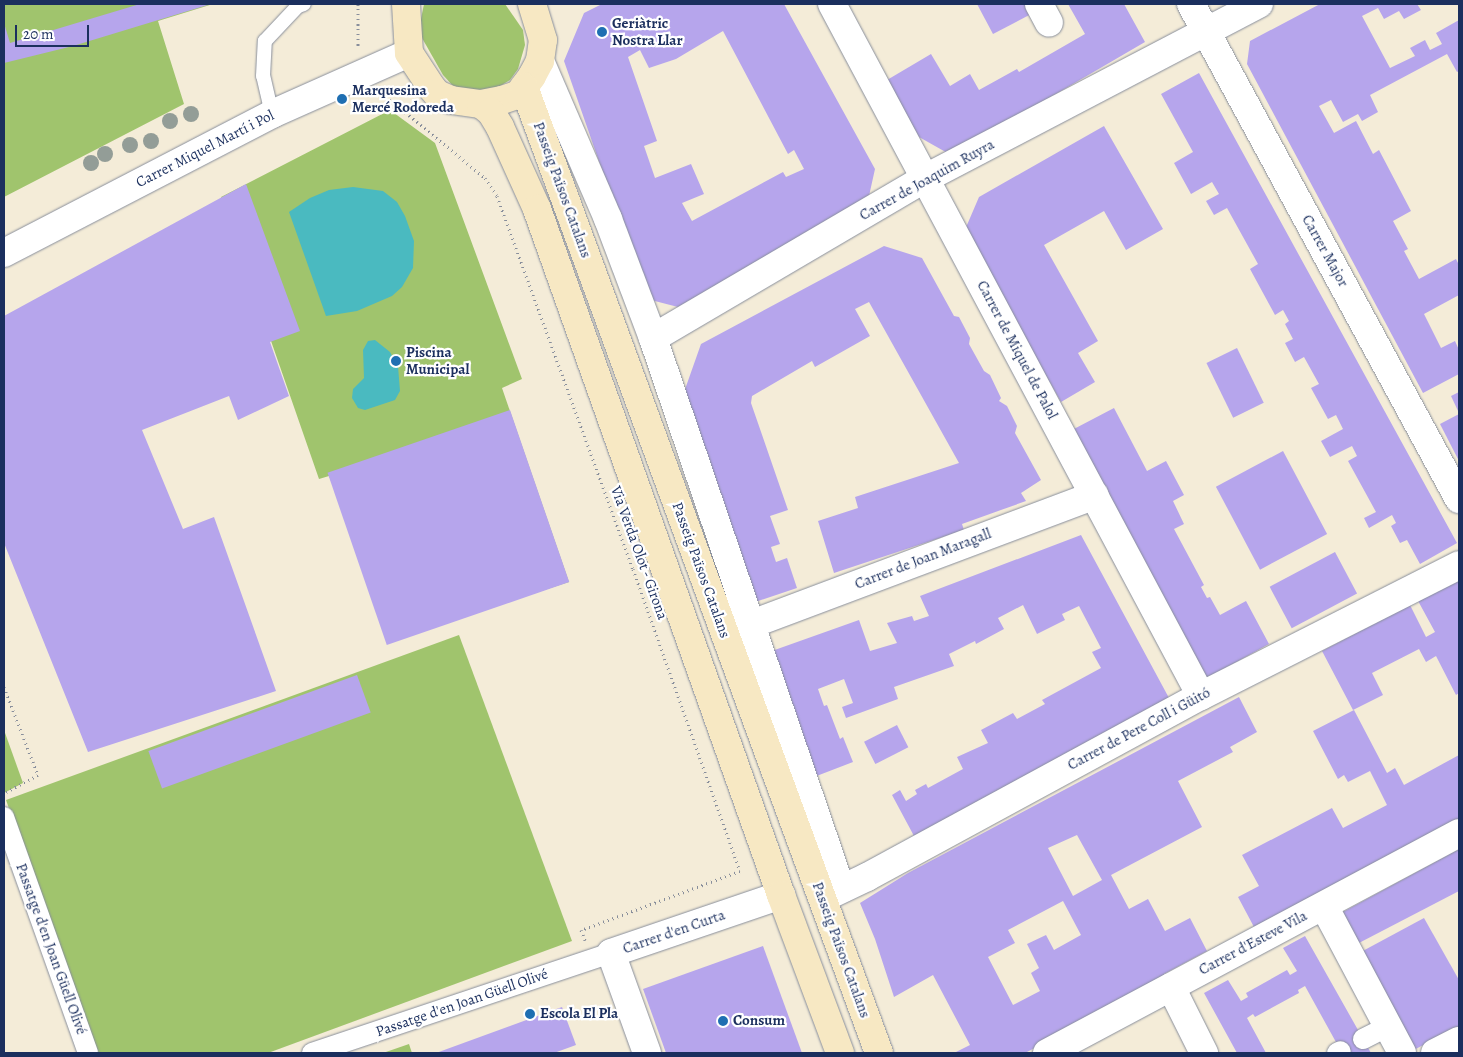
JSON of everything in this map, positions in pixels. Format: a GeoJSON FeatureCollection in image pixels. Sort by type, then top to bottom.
{"type":"FeatureCollection","features":[{"type":"Feature","properties":{"kind":"main road"},"geometry":{"type":"LineString","coordinates":[[406,4],[409,53],[437,94],[451,100],[481,104],[514,96],[524,87]]}},
{"type":"Feature","properties":{"kind":"main road","name":"Passeig Països Catalans"},"geometry":{"type":"LineString","coordinates":[[532,4],[543,40],[540,60],[524,87],[831,894],[879,1053]]}},
{"type":"Feature","properties":{"kind":"main road","name":"Passeig Països Catalans"},"geometry":{"type":"LineString","coordinates":[[481,104],[491,112],[500,127],[537,210],[781,895],[840,1053]]}},
{"type":"Feature","properties":{"kind":"street","name":"Carrer de Miquel de Palol"},"geometry":{"type":"LineString","coordinates":[[832,4],[1201,696]]}},
{"type":"Feature","properties":{"kind":"street","name":"Carrer Major"},"geometry":{"type":"LineString","coordinates":[[1191,4],[1457,487]]}},
{"type":"Feature","properties":{"kind":"street","name":"Carrer de Joaquim Ruyra"},"geometry":{"type":"LineString","coordinates":[[653,338],[924,179],[1260,4]]}},
{"type":"Feature","properties":{"kind":"street","name":"Carrer Miquel Martí i Pol"},"geometry":{"type":"LineString","coordinates":[[4,252],[272,114],[409,53]]}},
{"type":"Feature","properties":{"kind":"street","name":"Passeig Països Catalans"},"geometry":{"type":"LineString","coordinates":[[540,60],[608,219],[653,338],[752,624],[831,894]]}},
{"type":"Feature","properties":{"kind":"street","name":"Carrer de Joan Maragall"},"geometry":{"type":"LineString","coordinates":[[752,624],[1095,495]]}},
{"type":"Feature","properties":{"kind":"street","name":"Carrer de Pere Coll i Güitó"},"geometry":{"type":"LineString","coordinates":[[831,894],[867,877],[1201,696],[1459,565]]}},
{"type":"Feature","properties":{"kind":"street","name":"Passatge d'en Joan Güell Olivé"},"geometry":{"type":"LineString","coordinates":[[4,817],[88,1053]]}},
{"type":"Feature","properties":{"kind":"street","name":"Carrer d'Esteve Vila"},"geometry":{"type":"LineString","coordinates":[[1048,1053],[1459,833]]}},
{"type":"Feature","properties":{"kind":"street","name":"Carrer d'en Curta"},"geometry":{"type":"LineString","coordinates":[[647,1053],[602,956],[781,895]]}},
{"type":"Feature","properties":{"kind":"street"},"geometry":{"type":"LineString","coordinates":[[1324,906],[1402,1053]]}},
{"type":"Feature","properties":{"kind":"street","name":"Passatge d'en Joan Güell Olivé"},"geometry":{"type":"LineString","coordinates":[[312,1053],[602,956]]}},
{"type":"Feature","properties":{"kind":"street"},"geometry":{"type":"LineString","coordinates":[[1171,987],[1204,1053]]}},
{"type":"Feature","properties":{"kind":"street"},"geometry":{"type":"LineString","coordinates":[[1363,1039],[1388,1026]]}},
{"type":"Feature","properties":{"kind":"street"},"geometry":{"type":"LineString","coordinates":[[1435,1053],[1459,1041]]}},
{"type":"Feature","properties":{"kind":"lane"},"geometry":{"type":"LineString","coordinates":[[272,114],[263,76],[265,41],[298,6],[304,4]]}},
{"type":"Feature","properties":{"kind":"path","name":"Via Verda Olot - Girona"},"geometry":{"type":"LineString","coordinates":[[358,4],[356,46],[383,94],[485,178],[498,196],[634,569],[740,871],[581,930],[602,956]]}},
{"type":"Feature","properties":{"kind":"path"},"geometry":{"type":"LineString","coordinates":[[4,687],[38,775],[4,793]]}},
{"type":"Feature","properties":{"kind":"green space"},"geometry":{"type":"Polygon","coordinates":[[[4,4],[213,4],[158,21],[184,104],[4,197],[4,4]]]}},
{"type":"Feature","properties":{"kind":"green space"},"geometry":{"type":"Polygon","coordinates":[[[424,4],[505,4],[523,30],[525,45],[518,69],[510,80],[492,91],[467,91],[453,86],[443,75],[422,38],[420,24],[424,4]]]}},
{"type":"Feature","properties":{"kind":"green space","name":"Piscina Municipal"},"geometry":{"type":"Polygon","coordinates":[[[390,110],[435,143],[522,379],[502,388],[569,582],[395,638],[329,476],[319,479],[221,197],[390,110]]]}},
{"type":"Feature","properties":{"kind":"green space"},"geometry":{"type":"Polygon","coordinates":[[[459,635],[572,941],[268,1053],[96,1053],[6,800],[459,635]]]}},
{"type":"Feature","properties":{"kind":"green space"},"geometry":{"type":"Polygon","coordinates":[[[4,730],[23,783],[4,793],[4,730]]]}},
{"type":"Feature","properties":{"kind":"green space"},"geometry":{"type":"Polygon","coordinates":[[[409,1044],[412,1053],[383,1053],[409,1044]]]}},
{"type":"Feature","properties":{"kind":"water"},"geometry":{"type":"Polygon","coordinates":[[[353,187],[383,191],[397,202],[405,216],[414,241],[413,268],[402,287],[392,296],[357,311],[326,316],[289,212],[310,198],[329,190],[353,187]]]}},
{"type":"Feature","properties":{"kind":"water"},"geometry":{"type":"Polygon","coordinates":[[[375,340],[390,352],[398,366],[400,391],[395,400],[365,410],[358,408],[352,398],[353,389],[364,378],[363,350],[368,341],[375,340]]]}},
{"type":"Feature","properties":{"kind":"building"},"geometry":{"type":"Polygon","coordinates":[[[140,4],[211,4],[73,46],[4,63],[4,23],[10,43],[140,4]]]}},
{"type":"Feature","properties":{"kind":"building"},"geometry":{"type":"Polygon","coordinates":[[[602,4],[784,4],[875,169],[867,205],[814,229],[678,307],[647,299],[564,61],[584,13],[602,4]],[[723,31],[676,59],[649,68],[640,50],[628,57],[657,141],[644,146],[655,178],[691,164],[704,194],[682,203],[692,221],[783,172],[786,177],[804,169],[794,150],[788,154],[723,31]]]}},
{"type":"Feature","properties":{"kind":"building"},"geometry":{"type":"Polygon","coordinates":[[[977,4],[1028,4],[1033,13],[993,34],[977,4]]]}},
{"type":"Feature","properties":{"kind":"building"},"geometry":{"type":"Polygon","coordinates":[[[1068,4],[1124,4],[1145,42],[951,155],[919,137],[887,80],[931,54],[950,86],[970,74],[979,90],[1017,69],[1019,72],[1085,34],[1068,4]]]}},
{"type":"Feature","properties":{"kind":"building"},"geometry":{"type":"Polygon","coordinates":[[[1320,4],[1417,4],[1421,10],[1404,19],[1399,11],[1384,19],[1378,8],[1362,16],[1390,68],[1415,56],[1410,48],[1425,40],[1430,50],[1442,44],[1436,33],[1459,20],[1459,71],[1457,72],[1447,54],[1370,95],[1378,112],[1362,121],[1358,114],[1343,122],[1331,100],[1319,106],[1334,133],[1356,121],[1373,154],[1379,150],[1411,211],[1393,221],[1408,249],[1404,251],[1419,279],[1456,259],[1459,265],[1459,295],[1424,314],[1441,348],[1455,341],[1459,350],[1459,374],[1423,393],[1247,64],[1250,41],[1320,4]]]}},
{"type":"Feature","properties":{"kind":"building"},"geometry":{"type":"Polygon","coordinates":[[[1199,73],[1457,543],[1420,564],[1407,540],[1400,543],[1391,526],[1396,523],[1392,515],[1369,528],[1364,518],[1376,512],[1348,461],[1357,456],[1352,446],[1330,457],[1321,441],[1343,429],[1336,415],[1328,419],[1311,388],[1319,384],[1304,357],[1295,362],[1285,343],[1293,339],[1285,324],[1289,321],[1283,310],[1275,315],[1250,269],[1258,264],[1227,208],[1214,215],[1206,201],[1219,194],[1212,182],[1191,194],[1174,163],[1193,152],[1161,94],[1199,73]]]}},
{"type":"Feature","properties":{"kind":"building"},"geometry":{"type":"Polygon","coordinates":[[[1104,126],[1163,229],[1126,250],[1104,211],[1044,245],[1098,341],[1078,353],[1095,382],[1061,402],[964,232],[979,197],[1104,126]]]}},
{"type":"Feature","properties":{"kind":"building"},"geometry":{"type":"Polygon","coordinates":[[[246,184],[300,331],[270,342],[289,396],[238,420],[229,396],[142,430],[183,529],[214,517],[276,691],[88,752],[4,543],[4,316],[246,184]]]}},
{"type":"Feature","properties":{"kind":"building"},"geometry":{"type":"Polygon","coordinates":[[[884,246],[922,258],[954,316],[959,317],[970,338],[969,344],[984,371],[990,375],[1001,398],[999,401],[1007,406],[1017,426],[1015,433],[1041,480],[1021,493],[1026,501],[962,524],[964,530],[834,573],[818,521],[858,508],[855,497],[959,463],[869,302],[855,309],[870,336],[815,367],[812,361],[752,396],[751,403],[788,510],[770,516],[780,544],[771,547],[776,562],[787,558],[797,588],[755,602],[683,395],[701,344],[884,246]]]}},
{"type":"Feature","properties":{"kind":"building"},"geometry":{"type":"Polygon","coordinates":[[[1237,348],[1264,403],[1233,418],[1206,363],[1237,348]]]}},
{"type":"Feature","properties":{"kind":"building"},"geometry":{"type":"Polygon","coordinates":[[[1459,392],[1459,413],[1451,396],[1459,392]]]}},
{"type":"Feature","properties":{"kind":"building"},"geometry":{"type":"Polygon","coordinates":[[[1114,408],[1147,471],[1166,461],[1184,495],[1173,501],[1184,524],[1174,529],[1204,585],[1201,587],[1207,598],[1210,597],[1220,615],[1246,601],[1269,644],[1204,680],[1072,430],[1114,408]]]}},
{"type":"Feature","properties":{"kind":"building"},"geometry":{"type":"Polygon","coordinates":[[[510,410],[569,582],[387,645],[328,473],[510,410]]]}},
{"type":"Feature","properties":{"kind":"building"},"geometry":{"type":"Polygon","coordinates":[[[1459,414],[1459,461],[1440,424],[1459,414]]]}},
{"type":"Feature","properties":{"kind":"building"},"geometry":{"type":"Polygon","coordinates":[[[1283,451],[1327,534],[1260,570],[1216,487],[1283,451]]]}},
{"type":"Feature","properties":{"kind":"building"},"geometry":{"type":"Polygon","coordinates":[[[1081,535],[1169,698],[914,836],[892,795],[900,790],[906,801],[917,794],[915,790],[926,784],[928,788],[963,769],[957,757],[988,743],[981,730],[1013,713],[1017,719],[1045,704],[1042,700],[1101,668],[1092,652],[1101,648],[1079,606],[1062,614],[1065,620],[1037,634],[1023,605],[998,618],[1004,629],[976,644],[975,641],[949,654],[954,666],[894,687],[898,699],[846,718],[842,707],[853,703],[844,679],[818,689],[824,706],[827,705],[840,739],[843,737],[853,762],[814,777],[769,652],[859,620],[870,651],[897,643],[887,623],[912,616],[914,621],[929,616],[920,596],[1081,535]]]}},
{"type":"Feature","properties":{"kind":"building"},"geometry":{"type":"Polygon","coordinates":[[[1335,552],[1357,593],[1292,628],[1270,587],[1335,552]]]}},
{"type":"Feature","properties":{"kind":"building"},"geometry":{"type":"Polygon","coordinates":[[[1459,577],[1459,693],[1456,695],[1436,656],[1426,662],[1419,649],[1372,673],[1383,695],[1353,710],[1322,651],[1410,605],[1426,637],[1435,632],[1417,599],[1459,577]]]}},
{"type":"Feature","properties":{"kind":"building"},"geometry":{"type":"Polygon","coordinates":[[[357,675],[371,713],[162,789],[148,751],[357,675]]]}},
{"type":"Feature","properties":{"kind":"building"},"geometry":{"type":"Polygon","coordinates":[[[1239,697],[1257,732],[1230,747],[1233,752],[1178,781],[1202,827],[1111,875],[1129,909],[1148,899],[1165,931],[1190,918],[1207,951],[1164,974],[1167,980],[1025,1053],[954,1053],[970,1045],[933,975],[894,997],[875,939],[860,903],[908,873],[1239,697]],[[1077,835],[1048,848],[1073,896],[1102,880],[1077,835]],[[1063,901],[1008,930],[1015,943],[988,957],[1013,1005],[1040,991],[1031,973],[1039,968],[1027,944],[1046,935],[1054,950],[1081,935],[1063,901]]]}},
{"type":"Feature","properties":{"kind":"building"},"geometry":{"type":"Polygon","coordinates":[[[1354,710],[1387,773],[1395,768],[1404,785],[1459,755],[1459,819],[1254,927],[1238,897],[1259,886],[1242,855],[1332,808],[1343,828],[1387,805],[1370,771],[1348,782],[1344,775],[1338,779],[1313,731],[1354,710]]]}},
{"type":"Feature","properties":{"kind":"building"},"geometry":{"type":"Polygon","coordinates":[[[897,725],[908,747],[875,764],[864,742],[897,725]]]}},
{"type":"Feature","properties":{"kind":"building"},"geometry":{"type":"Polygon","coordinates":[[[1459,849],[1459,891],[1357,944],[1341,913],[1459,849]]]}},
{"type":"Feature","properties":{"kind":"building"},"geometry":{"type":"Polygon","coordinates":[[[1424,918],[1459,980],[1459,1026],[1412,1051],[1359,953],[1424,918]]]}},
{"type":"Feature","properties":{"kind":"building"},"geometry":{"type":"Polygon","coordinates":[[[1305,936],[1371,1053],[1342,1053],[1305,986],[1298,990],[1299,993],[1255,1017],[1253,1014],[1247,1018],[1266,1053],[1237,1053],[1204,993],[1228,980],[1241,1001],[1248,997],[1246,993],[1287,970],[1290,975],[1297,971],[1283,948],[1305,936]]]}},
{"type":"Feature","properties":{"kind":"building","name":"Consum"},"geometry":{"type":"Polygon","coordinates":[[[763,946],[802,1053],[666,1053],[643,989],[763,946]]]}},
{"type":"Feature","properties":{"kind":"building"},"geometry":{"type":"Polygon","coordinates":[[[562,1007],[576,1045],[554,1053],[436,1053],[562,1007]]]}},
{"type":"Feature","properties":{"kind":"place","name":"Geriàtric Nostra Llar"},"geometry":{"type":"Point","coordinates":[602,32]}},
{"type":"Feature","properties":{"kind":"place","name":"Marquesina Mercé Rodoreda"},"geometry":{"type":"Point","coordinates":[342,99]}},
{"type":"Feature","properties":{"kind":"place","name":"Piscina Municipal"},"geometry":{"type":"Point","coordinates":[396,361]}},
{"type":"Feature","properties":{"kind":"place","name":"Escola El Pla"},"geometry":{"type":"Point","coordinates":[530,1014]}},
{"type":"Feature","properties":{"kind":"place","name":"Consum"},"geometry":{"type":"Point","coordinates":[723,1021]}}]}
